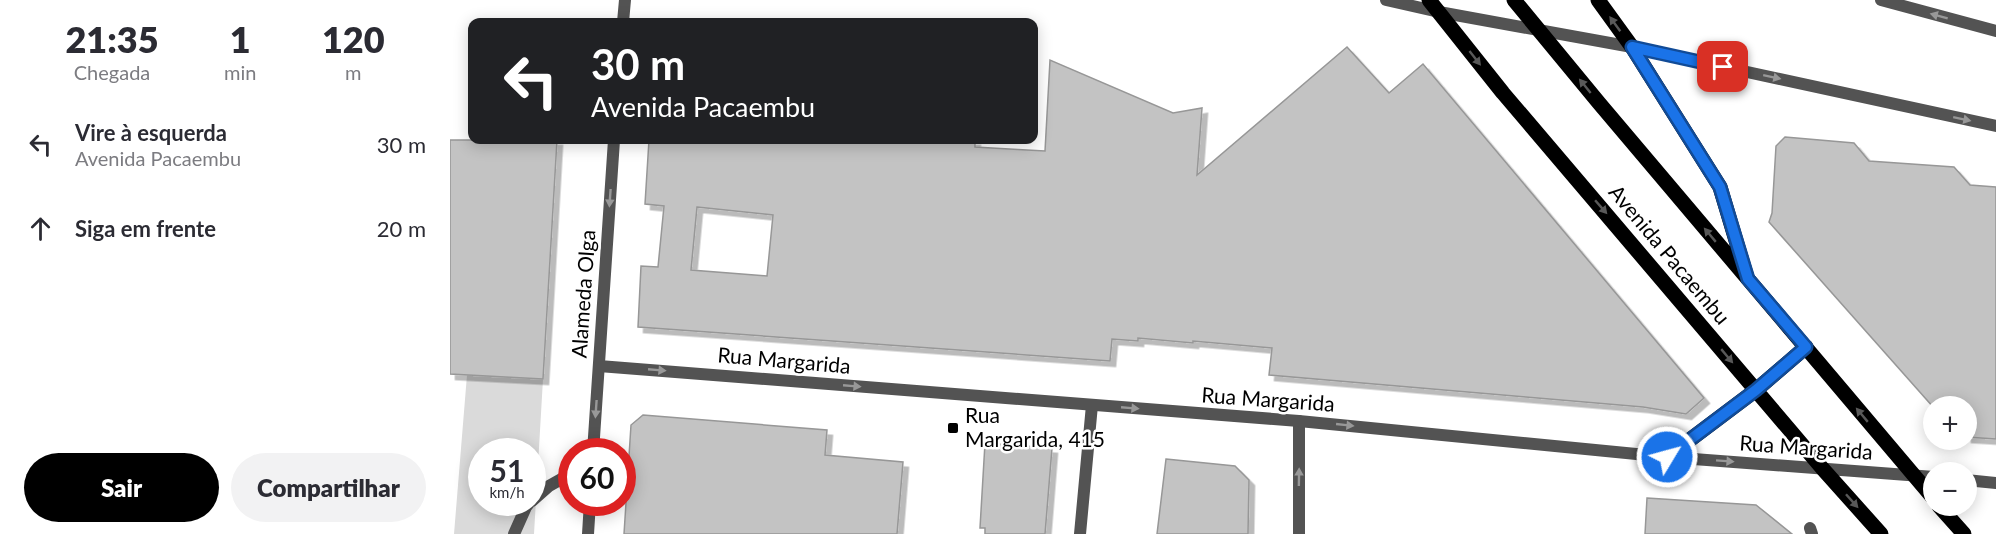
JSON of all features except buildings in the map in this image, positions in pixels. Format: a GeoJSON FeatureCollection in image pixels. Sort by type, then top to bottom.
{"type":"FeatureCollection","features":[{"type":"Feature","properties":{"kind":"main road","name":"Avenida Pacaembu"},"geometry":{"type":"LineString","coordinates":[[1429,0],[1503,93],[1822,468],[1881,534]]}},
{"type":"Feature","properties":{"kind":"main road"},"geometry":{"type":"LineString","coordinates":[[1514,0],[1923,487]]}},
{"type":"Feature","properties":{"kind":"main road"},"geometry":{"type":"LineString","coordinates":[[1598,0],[1632,47],[1720,187],[1748,279]]}},
{"type":"Feature","properties":{"kind":"main road"},"geometry":{"type":"LineString","coordinates":[[1667,457],[1756,390],[1806,347]]}},
{"type":"Feature","properties":{"kind":"main road"},"geometry":{"type":"LineString","coordinates":[[1948,516],[1964,534]]}},
{"type":"Feature","properties":{"kind":"street"},"geometry":{"type":"LineString","coordinates":[[623,18],[624,0]]}},
{"type":"Feature","properties":{"kind":"street"},"geometry":{"type":"LineString","coordinates":[[1386,0],[1540,32],[1632,47],[1996,126]]}},
{"type":"Feature","properties":{"kind":"street"},"geometry":{"type":"LineString","coordinates":[[1881,0],[1996,31]]}},
{"type":"Feature","properties":{"kind":"street","name":"Alameda Olga"},"geometry":{"type":"LineString","coordinates":[[594,438],[614,144]]}},
{"type":"Feature","properties":{"kind":"street","name":"Rua Margarida"},"geometry":{"type":"LineString","coordinates":[[599,366],[1299,421],[1667,457],[1923,476]]}},
{"type":"Feature","properties":{"kind":"street"},"geometry":{"type":"LineString","coordinates":[[1080,534],[1092,405]]}},
{"type":"Feature","properties":{"kind":"street"},"geometry":{"type":"LineString","coordinates":[[1299,421],[1299,534]]}},
{"type":"Feature","properties":{"kind":"street"},"geometry":{"type":"LineString","coordinates":[[1977,481],[1996,483]]}},
{"type":"Feature","properties":{"kind":"street"},"geometry":{"type":"LineString","coordinates":[[514,534],[522,516]]}},
{"type":"Feature","properties":{"kind":"street"},"geometry":{"type":"LineString","coordinates":[[588,534],[589,516]]}},
{"type":"Feature","properties":{"kind":"shaded area"},"geometry":{"type":"Polygon","coordinates":[[[467,375],[543,379],[540,438],[468,438],[468,516],[535,516],[534,534],[454,534],[467,375]]]}},
{"type":"Feature","properties":{"kind":"place","name":"Rua Margarida, 415"},"geometry":{"type":"Point","coordinates":[953,428]}},
{"type":"Feature","properties":{"kind":"route"},"geometry":{"type":"LineString","coordinates":[[1667,457],[1756,390],[1806,347],[1748,279],[1720,187],[1632,47],[1723,67]]}}]}
